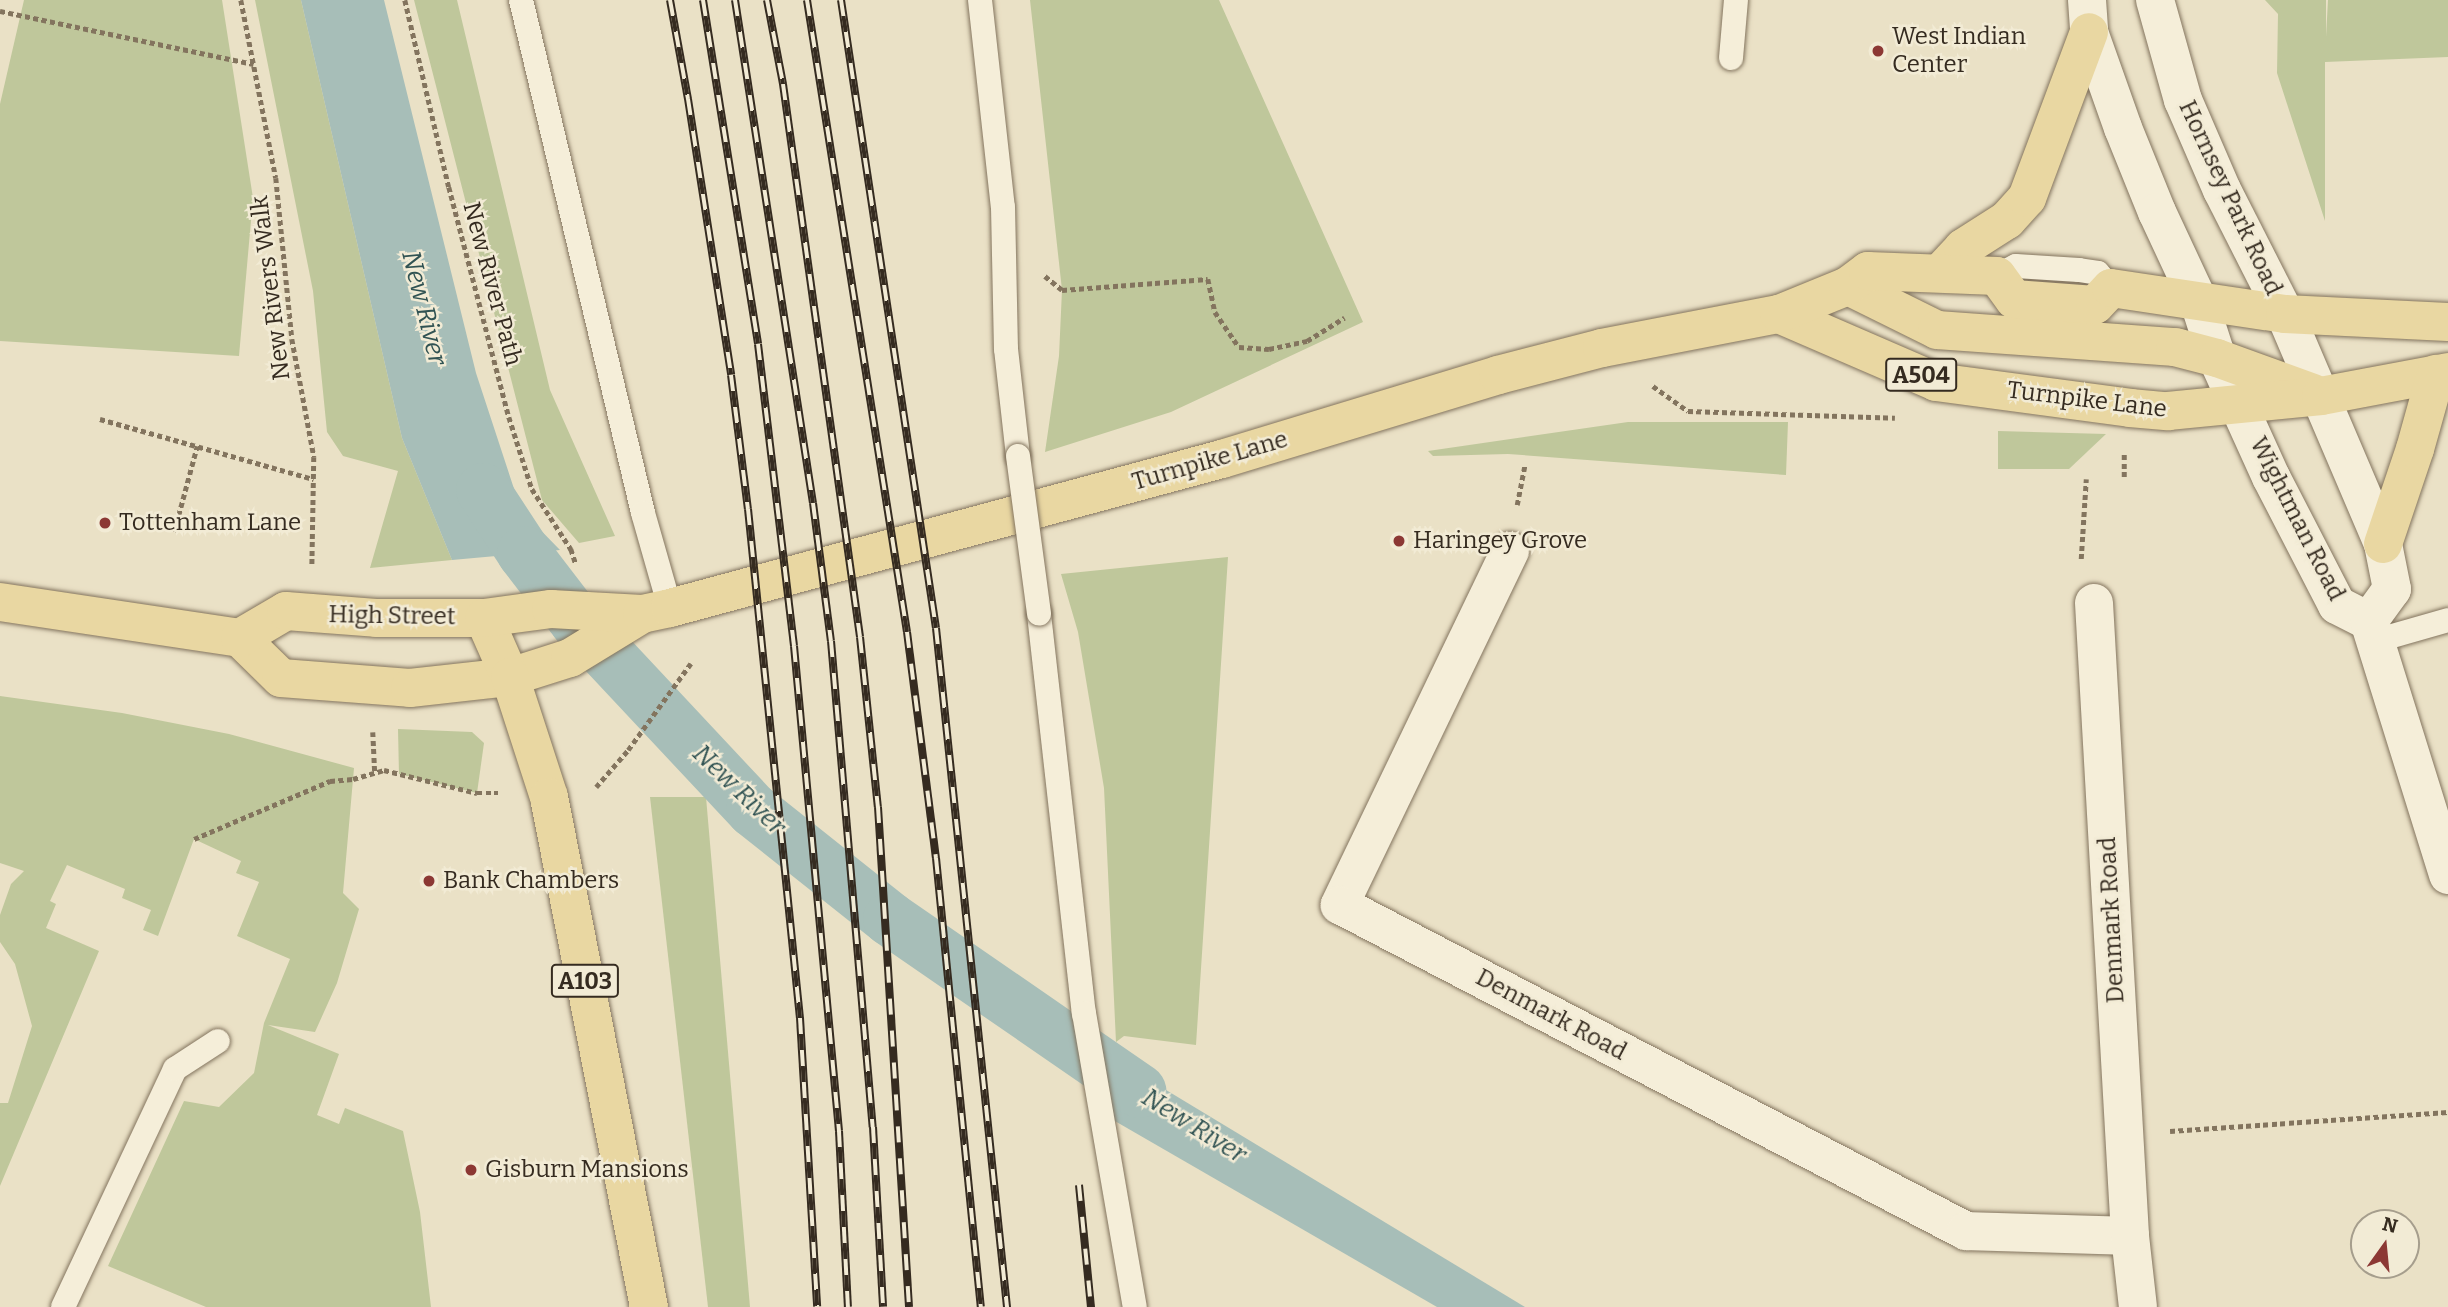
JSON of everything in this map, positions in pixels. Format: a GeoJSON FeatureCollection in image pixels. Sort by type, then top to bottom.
{"type":"FeatureCollection","features":[{"type":"Feature","properties":{"kind":"main road"},"geometry":{"type":"LineString","coordinates":[[1940,273],[1963,248],[2007,220],[2027,198],[2088,16]]}},
{"type":"Feature","properties":{"kind":"main road","name":"Turnpike Lane"},"geometry":{"type":"LineString","coordinates":[[510,677],[570,658],[656,611],[1222,459],[1589,351],[1779,314],[1847,286],[1868,271],[1997,276],[2014,299],[2095,305],[2111,288],[2285,314],[2448,322]]}},
{"type":"Feature","properties":{"kind":"main road"},"geometry":{"type":"LineString","coordinates":[[1847,286],[1937,330],[2175,346],[2217,358],[2321,396]]}},
{"type":"Feature","properties":{"kind":"main road","name":"Turnpike Lane"},"geometry":{"type":"LineString","coordinates":[[1779,314],[1936,382],[2168,411],[2321,396],[2442,373]]}},
{"type":"Feature","properties":{"kind":"main road"},"geometry":{"type":"LineString","coordinates":[[2383,544],[2442,373]]}},
{"type":"Feature","properties":{"kind":"main road"},"geometry":{"type":"LineString","coordinates":[[0,602],[240,638],[281,678],[410,688],[510,677]]}},
{"type":"Feature","properties":{"kind":"main road","name":"Turnpike Lane"},"geometry":{"type":"LineString","coordinates":[[551,609],[656,611]]}},
{"type":"Feature","properties":{"kind":"main road","name":"High Street"},"geometry":{"type":"LineString","coordinates":[[240,638],[286,611],[376,618],[484,618],[551,609]]}},
{"type":"Feature","properties":{"kind":"main road","name":"A103"},"geometry":{"type":"LineString","coordinates":[[484,618],[510,677],[548,797],[649,1307]]}},
{"type":"Feature","properties":{"kind":"street","name":"Hornsey Park Road"},"geometry":{"type":"LineString","coordinates":[[2155,0],[2183,100],[2222,190],[2285,314],[2321,396]]}},
{"type":"Feature","properties":{"kind":"street"},"geometry":{"type":"LineString","coordinates":[[2088,16],[2152,200],[2199,302]]}},
{"type":"Feature","properties":{"kind":"street","name":"Wightman Road"},"geometry":{"type":"LineString","coordinates":[[2199,302],[2217,358],[2287,511],[2337,605],[2372,631],[2392,589],[2383,544],[2321,396]]}},
{"type":"Feature","properties":{"kind":"street","name":"Denmark Road"},"geometry":{"type":"LineString","coordinates":[[1510,551],[1340,905],[1966,1231],[2130,1236]]}},
{"type":"Feature","properties":{"kind":"street","name":"Denmark Road"},"geometry":{"type":"LineString","coordinates":[[2094,603],[2130,1236],[2138,1307]]}},
{"type":"Feature","properties":{"kind":"street"},"geometry":{"type":"LineString","coordinates":[[2372,631],[2447,867]]}},
{"type":"Feature","properties":{"kind":"lane"},"geometry":{"type":"LineString","coordinates":[[521,0],[643,513],[656,611]]}},
{"type":"Feature","properties":{"kind":"lane"},"geometry":{"type":"LineString","coordinates":[[980,0],[1003,207],[1006,349],[1017,456],[1039,614],[1084,1013],[1135,1307]]}},
{"type":"Feature","properties":{"kind":"lane"},"geometry":{"type":"LineString","coordinates":[[1731,58],[1737,0]]}},
{"type":"Feature","properties":{"kind":"lane"},"geometry":{"type":"LineString","coordinates":[[2372,631],[2448,620]]}},
{"type":"Feature","properties":{"kind":"lane"},"geometry":{"type":"LineString","coordinates":[[62,1307],[175,1069],[218,1041]]}},
{"type":"Feature","properties":{"kind":"path","name":"New Rivers Walk"},"geometry":{"type":"LineString","coordinates":[[241,0],[276,178],[292,339],[314,457],[312,574]]}},
{"type":"Feature","properties":{"kind":"path","name":"New River Path"},"geometry":{"type":"LineString","coordinates":[[404,0],[449,187],[513,429],[532,489],[571,550],[576,565]]}},
{"type":"Feature","properties":{"kind":"path"},"geometry":{"type":"LineString","coordinates":[[0,11],[254,64]]}},
{"type":"Feature","properties":{"kind":"path"},"geometry":{"type":"LineString","coordinates":[[1062,290],[1208,279],[1214,312],[1239,347],[1269,349],[1307,341],[1344,318]]}},
{"type":"Feature","properties":{"kind":"path"},"geometry":{"type":"LineString","coordinates":[[1688,411],[1901,418]]}},
{"type":"Feature","properties":{"kind":"path"},"geometry":{"type":"LineString","coordinates":[[100,419],[314,479]]}},
{"type":"Feature","properties":{"kind":"path"},"geometry":{"type":"LineString","coordinates":[[174,532],[197,446]]}},
{"type":"Feature","properties":{"kind":"path"},"geometry":{"type":"LineString","coordinates":[[1520,483],[1525,464]]}},
{"type":"Feature","properties":{"kind":"path"},"geometry":{"type":"LineString","coordinates":[[2086,479],[2081,558],[2094,603]]}},
{"type":"Feature","properties":{"kind":"path"},"geometry":{"type":"LineString","coordinates":[[593,791],[628,750],[691,663]]}},
{"type":"Feature","properties":{"kind":"path"},"geometry":{"type":"LineString","coordinates":[[373,724],[374,774]]}},
{"type":"Feature","properties":{"kind":"path"},"geometry":{"type":"LineString","coordinates":[[194,839],[330,781],[384,770],[477,793],[498,793]]}},
{"type":"Feature","properties":{"kind":"path"},"geometry":{"type":"LineString","coordinates":[[2124,1134],[2448,1112]]}},
{"type":"Feature","properties":{"kind":"green space"},"geometry":{"type":"Polygon","coordinates":[[[24,0],[222,0],[253,198],[239,356],[0,341],[0,104],[24,0]]]}},
{"type":"Feature","properties":{"kind":"green space"},"geometry":{"type":"Polygon","coordinates":[[[255,0],[301,0],[402,438],[452,560],[370,568],[398,471],[343,456],[327,432],[313,291],[255,0]]]}},
{"type":"Feature","properties":{"kind":"green space"},"geometry":{"type":"Polygon","coordinates":[[[414,0],[457,0],[550,390],[615,536],[579,543],[542,500],[414,0]]]}},
{"type":"Feature","properties":{"kind":"green space"},"geometry":{"type":"Polygon","coordinates":[[[1030,0],[1219,0],[1363,322],[1171,412],[1045,452],[1059,356],[1062,290],[1030,0]]]}},
{"type":"Feature","properties":{"kind":"green space"},"geometry":{"type":"Polygon","coordinates":[[[2265,0],[2326,0],[2326,37],[2328,0],[2448,0],[2448,57],[2325,62],[2325,221],[2277,73],[2278,14],[2265,0]]]}},
{"type":"Feature","properties":{"kind":"green space"},"geometry":{"type":"Polygon","coordinates":[[[1628,422],[1788,422],[1786,475],[1508,454],[1433,456],[1428,451],[1628,422]]]}},
{"type":"Feature","properties":{"kind":"green space"},"geometry":{"type":"Polygon","coordinates":[[[1998,431],[2106,434],[2069,469],[1998,469],[1998,431]]]}},
{"type":"Feature","properties":{"kind":"green space"},"geometry":{"type":"Polygon","coordinates":[[[1228,557],[1196,1045],[1124,1036],[1116,1042],[1104,788],[1078,632],[1061,574],[1228,557]]]}},
{"type":"Feature","properties":{"kind":"green space"},"geometry":{"type":"Polygon","coordinates":[[[0,696],[122,713],[229,734],[354,768],[343,893],[359,909],[337,983],[315,1032],[268,1025],[339,1054],[317,1115],[339,1124],[345,1108],[403,1131],[420,1212],[431,1307],[206,1307],[108,1266],[184,1101],[219,1107],[254,1073],[264,1023],[290,959],[237,936],[259,882],[236,873],[241,861],[194,839],[158,936],[143,930],[151,910],[122,898],[125,889],[67,865],[50,901],[56,904],[46,928],[99,951],[0,1186],[0,1103],[8,1103],[32,1026],[15,964],[0,942],[0,915],[11,884],[24,871],[0,863],[0,696]]]}},
{"type":"Feature","properties":{"kind":"green space"},"geometry":{"type":"Polygon","coordinates":[[[398,729],[472,732],[484,743],[477,793],[399,774],[398,729]]]}},
{"type":"Feature","properties":{"kind":"green space"},"geometry":{"type":"Polygon","coordinates":[[[650,797],[706,797],[750,1307],[708,1307],[650,797]]]}},
{"type":"Feature","properties":{"kind":"water"},"geometry":{"type":"Polygon","coordinates":[[[301,0],[384,0],[476,373],[521,510],[560,550],[452,560],[402,438],[301,0]]]}},
{"type":"Feature","properties":{"kind":"water"},"geometry":{"type":"Polygon","coordinates":[[[1090,1044],[1525,1307],[1437,1307],[1101,1113],[1090,1044]]]}},
{"type":"Feature","properties":{"kind":"waterway","name":"New River"},"geometry":{"type":"LineString","coordinates":[[483,490],[524,553],[577,622],[753,810],[890,919],[1139,1091]]}},
{"type":"Feature","properties":{"kind":"railway"},"geometry":{"type":"LineString","coordinates":[[670,0],[731,375],[748,509],[800,1018],[817,1307]]}},
{"type":"Feature","properties":{"kind":"railway"},"geometry":{"type":"LineString","coordinates":[[703,0],[758,344],[794,646],[839,1131],[848,1307]]}},
{"type":"Feature","properties":{"kind":"railway"},"geometry":{"type":"LineString","coordinates":[[735,0],[813,503],[831,641],[873,1127],[883,1307]]}},
{"type":"Feature","properties":{"kind":"railway"},"geometry":{"type":"LineString","coordinates":[[767,0],[783,84],[860,637],[878,807],[909,1307]]}},
{"type":"Feature","properties":{"kind":"railway"},"geometry":{"type":"LineString","coordinates":[[807,0],[907,632],[936,858],[981,1307]]}},
{"type":"Feature","properties":{"kind":"railway"},"geometry":{"type":"LineString","coordinates":[[841,0],[936,628],[1007,1307]]}},
{"type":"Feature","properties":{"kind":"railway"},"geometry":{"type":"LineString","coordinates":[[1079,1185],[1091,1307]]}},
{"type":"Feature","properties":{"kind":"place","name":"West Indian Center"},"geometry":{"type":"Point","coordinates":[1878,51]}},
{"type":"Feature","properties":{"kind":"place","name":"Tottenham Lane"},"geometry":{"type":"Point","coordinates":[105,523]}},
{"type":"Feature","properties":{"kind":"place","name":"Haringey Grove"},"geometry":{"type":"Point","coordinates":[1399,541]}},
{"type":"Feature","properties":{"kind":"place","name":"Bank Chambers"},"geometry":{"type":"Point","coordinates":[429,881]}},
{"type":"Feature","properties":{"kind":"place","name":"Gisburn Mansions"},"geometry":{"type":"Point","coordinates":[471,1170]}}]}
